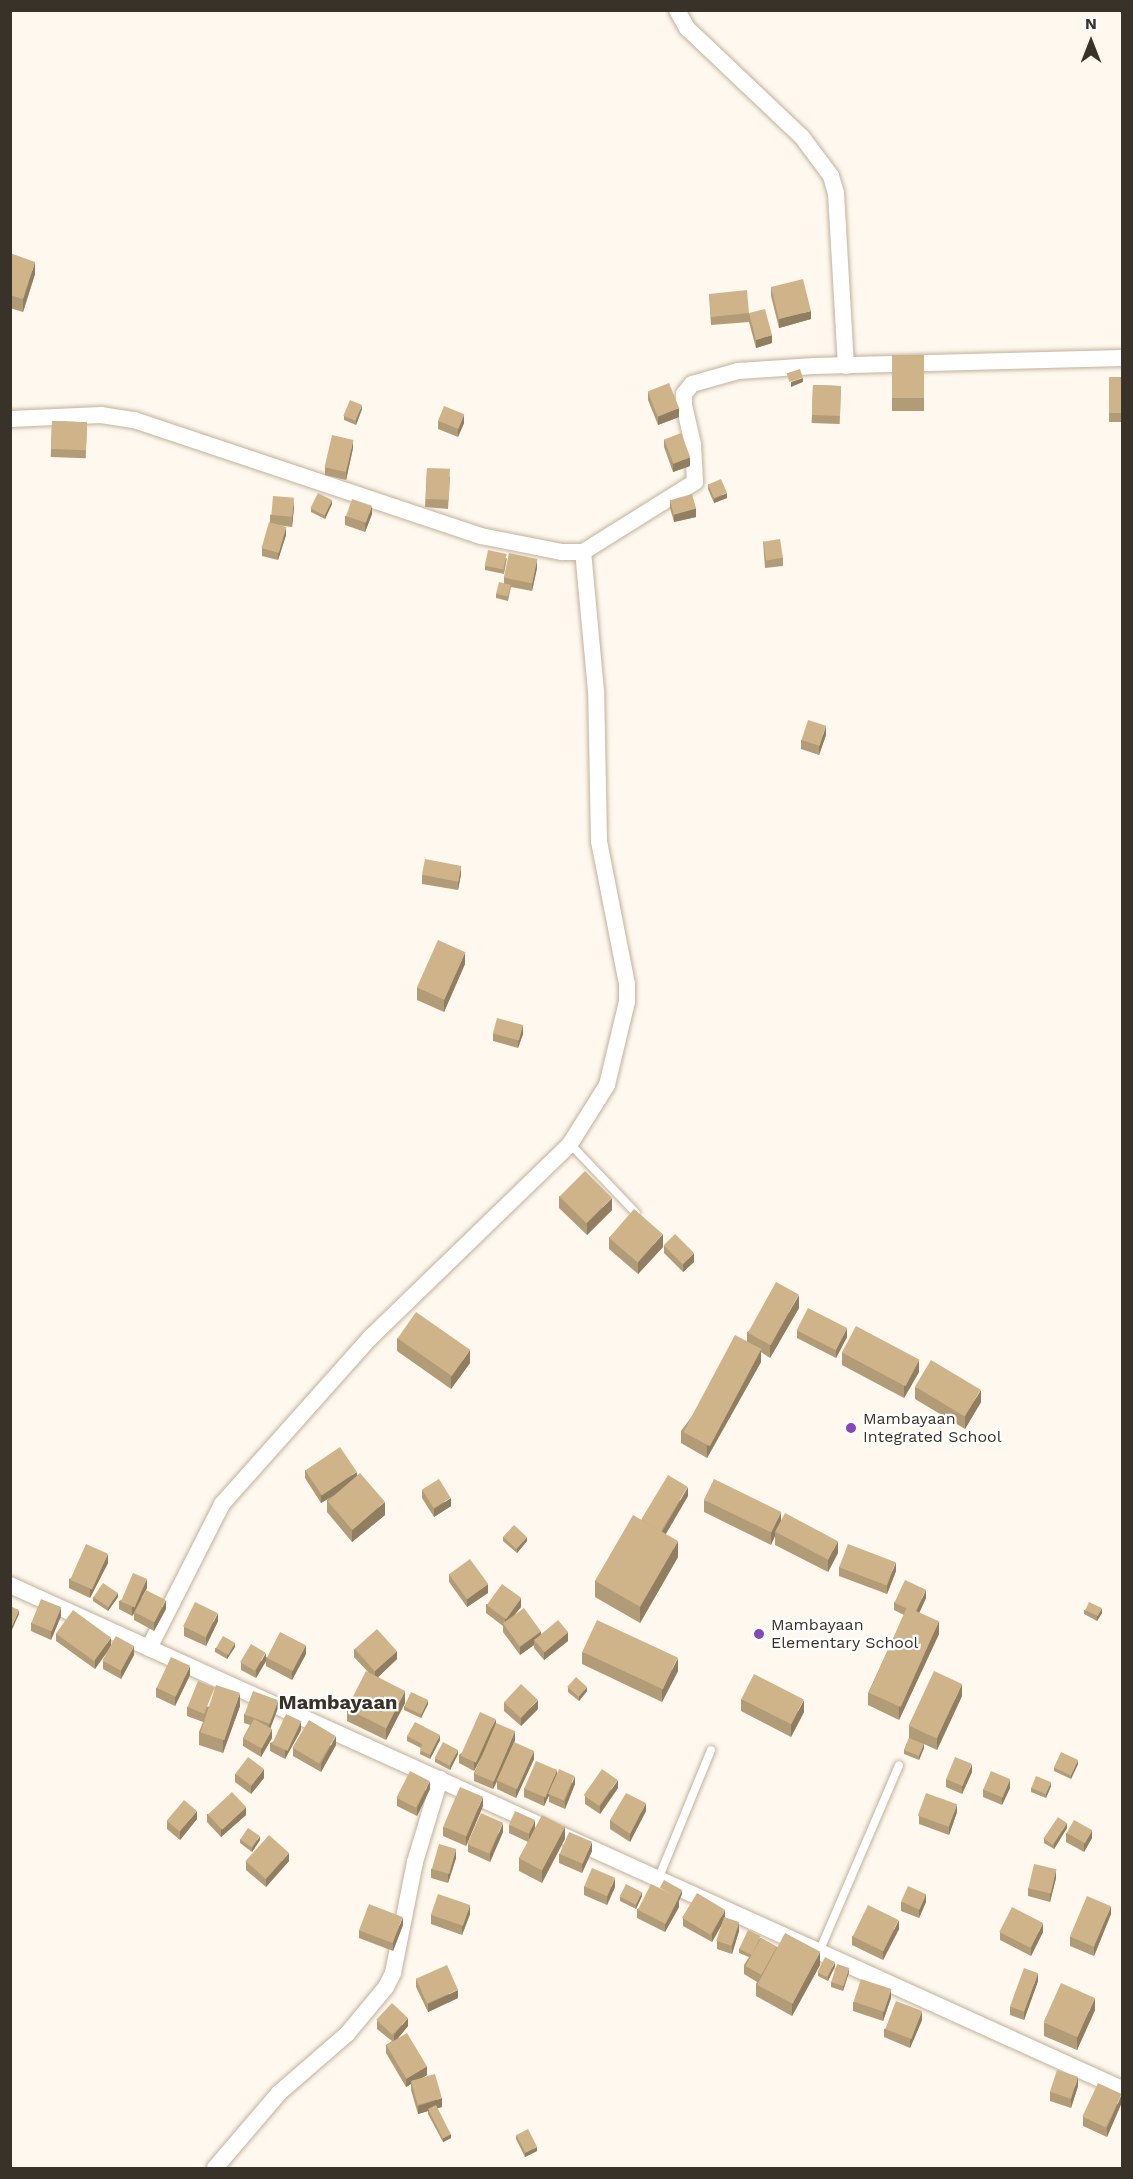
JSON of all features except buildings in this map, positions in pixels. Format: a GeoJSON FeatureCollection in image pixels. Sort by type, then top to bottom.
{"type":"FeatureCollection","features":[{"type":"Feature","properties":{"kind":"street"},"geometry":{"type":"LineString","coordinates":[[676,10],[687,28],[802,137],[831,176],[836,193],[846,366]]}},
{"type":"Feature","properties":{"kind":"street"},"geometry":{"type":"LineString","coordinates":[[10,419],[101,415],[134,420],[481,536],[562,552],[583,552],[695,482],[693,444],[684,406],[684,394],[692,384],[738,371],[1122,358]]}},
{"type":"Feature","properties":{"kind":"street"},"geometry":{"type":"LineString","coordinates":[[149,1648],[222,1504],[371,1337],[570,1144],[606,1085],[627,1002],[627,984],[599,842],[596,692],[583,552]]}},
{"type":"Feature","properties":{"kind":"street"},"geometry":{"type":"LineString","coordinates":[[10,1585],[659,1877],[1122,2089]]}},
{"type":"Feature","properties":{"kind":"street"},"geometry":{"type":"LineString","coordinates":[[215,2169],[279,2093],[347,2034],[386,1987],[393,1973],[415,1862],[440,1779]]}},
{"type":"Feature","properties":{"kind":"lane"},"geometry":{"type":"LineString","coordinates":[[570,1144],[636,1213]]}},
{"type":"Feature","properties":{"kind":"lane"},"geometry":{"type":"LineString","coordinates":[[659,1877],[711,1750]]}},
{"type":"Feature","properties":{"kind":"lane"},"geometry":{"type":"LineString","coordinates":[[819,1952],[899,1765]]}},
{"type":"Feature","properties":{"kind":"place","name":"Mambayaan Integrated School"},"geometry":{"type":"Point","coordinates":[851,1428]}},
{"type":"Feature","properties":{"kind":"place","name":"Mambayaan Elementary School"},"geometry":{"type":"Point","coordinates":[759,1634]}},
{"type":"Feature","properties":{"kind":"district","name":"Mambayaan"},"geometry":{"type":"Point","coordinates":[338,1702]}}]}
